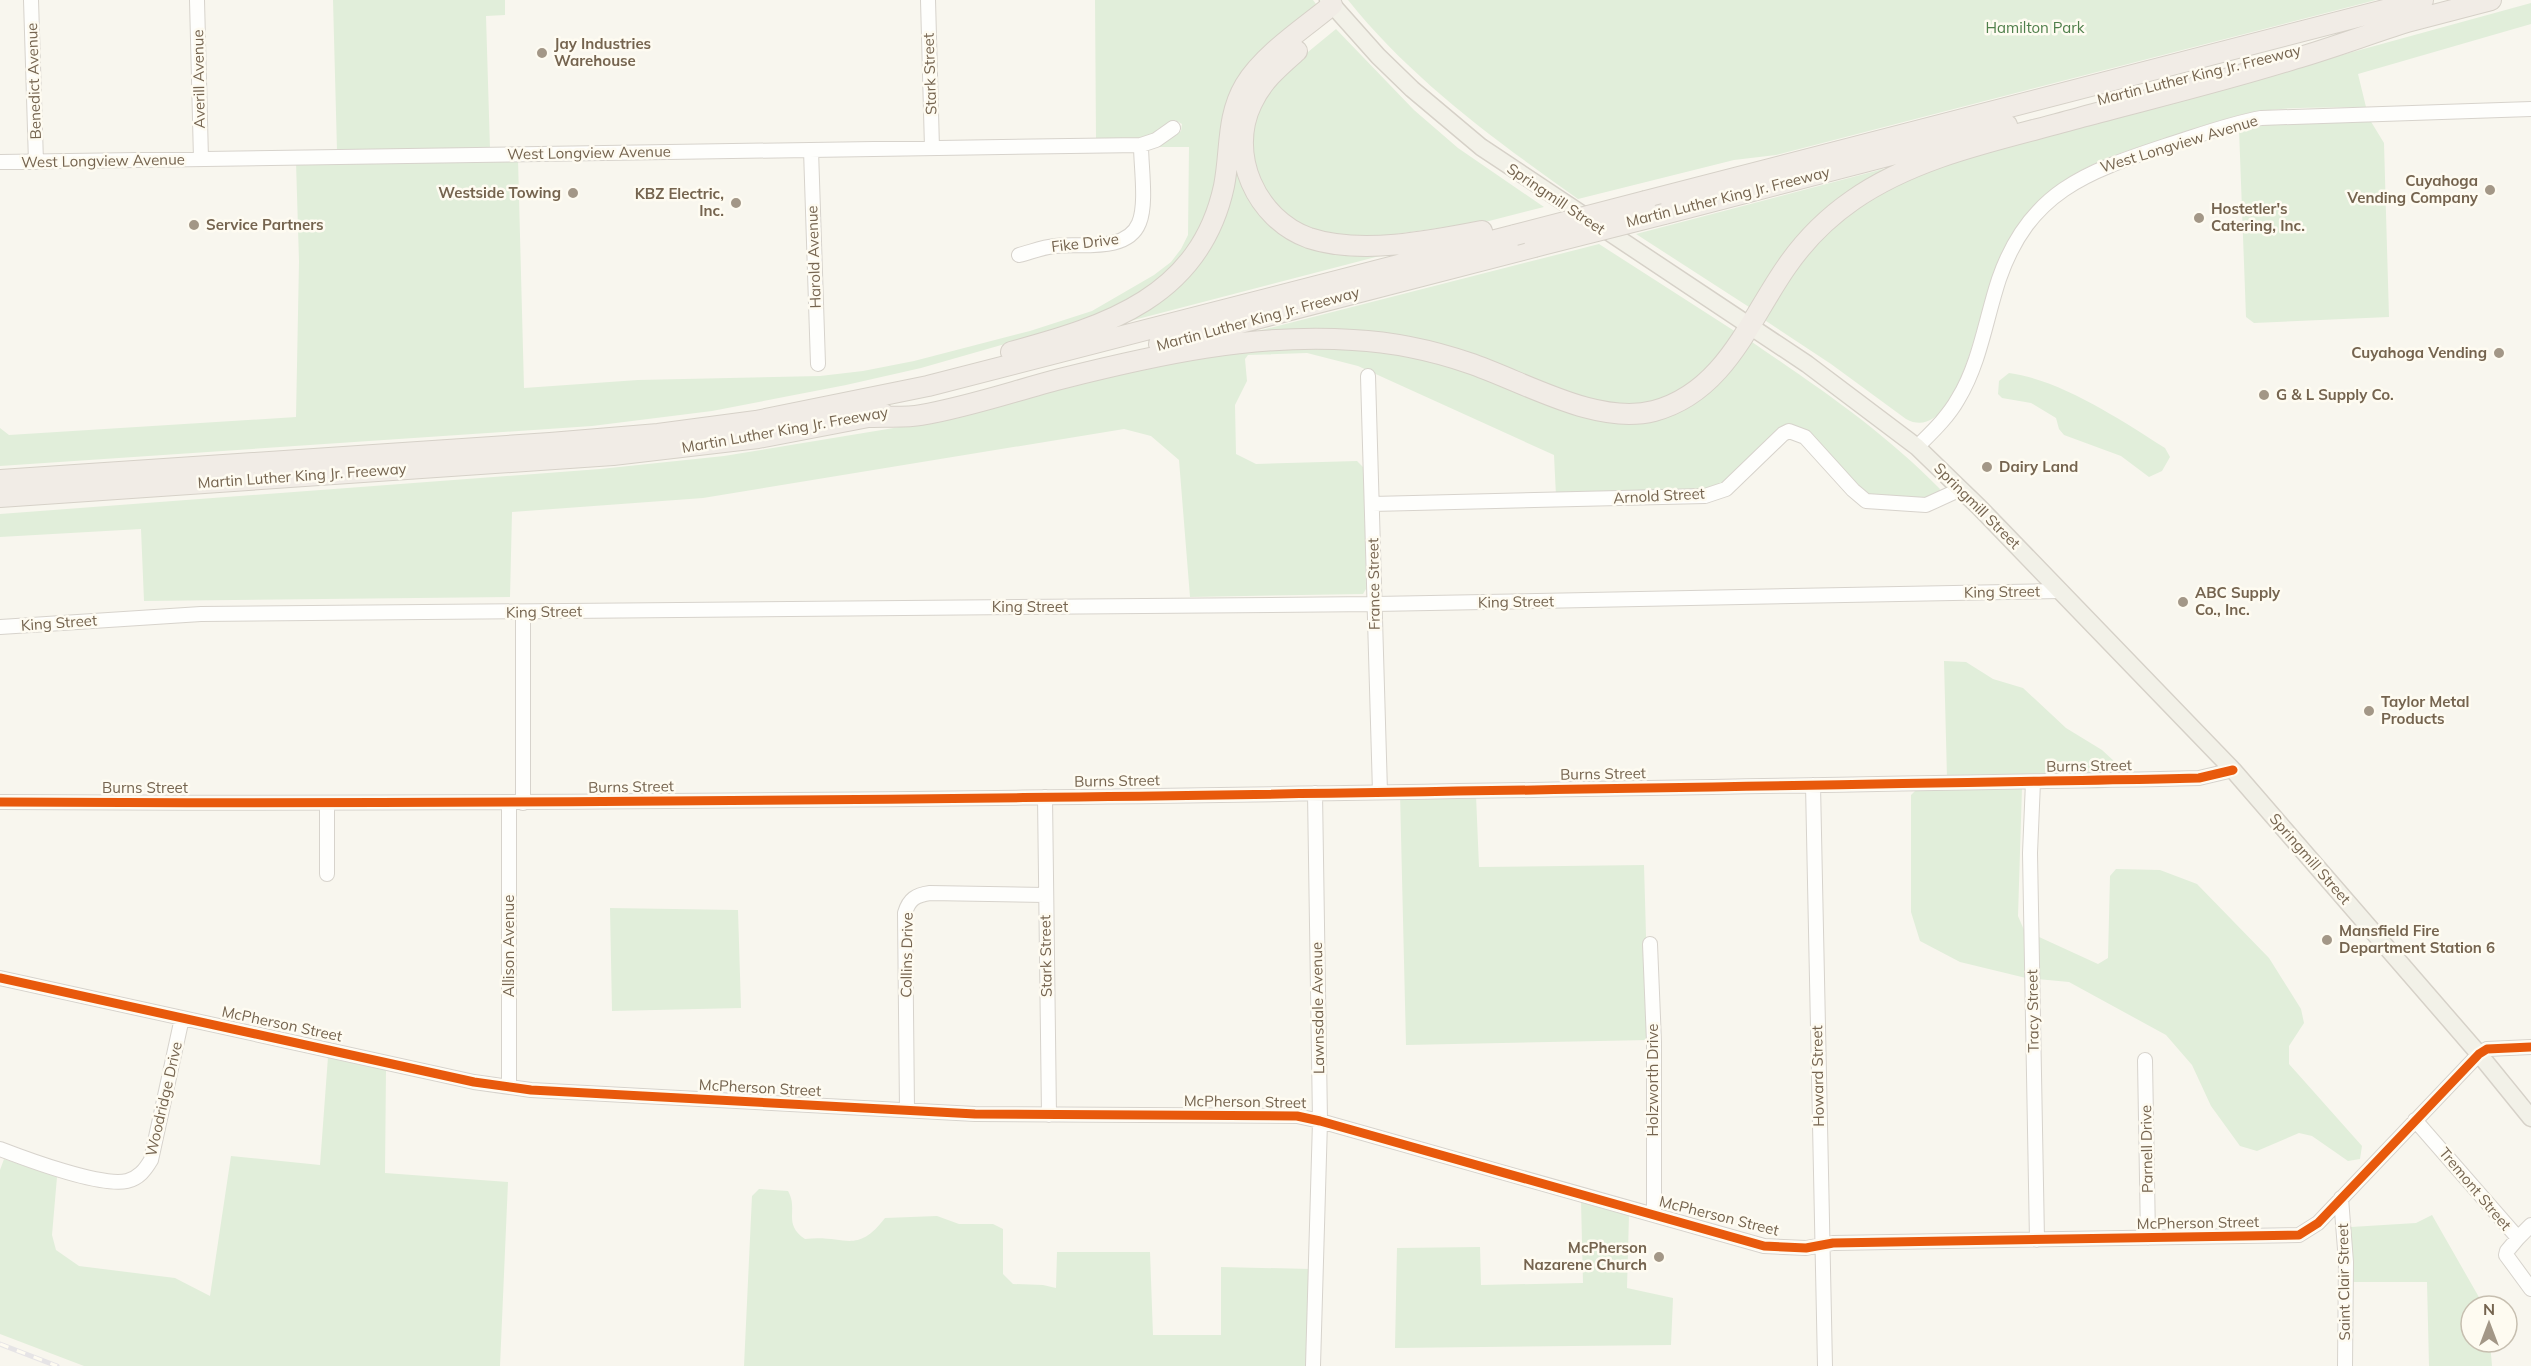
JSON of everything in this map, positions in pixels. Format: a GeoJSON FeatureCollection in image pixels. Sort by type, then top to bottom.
{"type":"FeatureCollection","features":[{"type":"Feature","properties":{"kind":"highway","name":"Martin Luther King Jr. Freeway"},"geometry":{"type":"LineString","coordinates":[[0,480],[658,434],[756,421],[908,391],[1510,231],[1773,168],[2423,0]]}},
{"type":"Feature","properties":{"kind":"highway","name":"Martin Luther King Jr. Freeway"},"geometry":{"type":"LineString","coordinates":[[0,498],[613,455],[758,438],[870,417],[929,404],[2491,0]]}},
{"type":"Feature","properties":{"kind":"highway"},"geometry":{"type":"LineString","coordinates":[[1334,6],[1268,79],[1252,102],[1244,131],[1243,152],[1251,183],[1263,204],[1272,215],[1294,232],[1310,238],[1349,245],[1421,241],[1510,231]]}},
{"type":"Feature","properties":{"kind":"highway"},"geometry":{"type":"LineString","coordinates":[[658,434],[701,420],[801,404],[882,386],[1017,350],[1101,324],[1147,300],[1178,274],[1210,227],[1224,184],[1232,116],[1245,85],[1266,60],[1334,6]]}},
{"type":"Feature","properties":{"kind":"highway"},"geometry":{"type":"LineString","coordinates":[[870,417],[918,415],[1161,355],[1248,343],[1324,339],[1374,341],[1434,353],[1468,363],[1592,410],[1629,415],[1652,412],[1694,393],[1720,369],[1750,327],[1776,282],[1804,244],[1835,213],[1891,177],[1971,148],[2292,60],[2407,22]]}},
{"type":"Feature","properties":{"kind":"main road","name":"Springmill Street"},"geometry":{"type":"LineString","coordinates":[[1334,6],[1412,89],[1481,147],[1831,381],[1917,447],[2061,591],[2233,770],[2480,1054],[2531,1118]]}},
{"type":"Feature","properties":{"kind":"street","name":"Benedict Avenue"},"geometry":{"type":"LineString","coordinates":[[31,0],[36,162]]}},
{"type":"Feature","properties":{"kind":"street","name":"Averill Avenue"},"geometry":{"type":"LineString","coordinates":[[197,0],[201,159]]}},
{"type":"Feature","properties":{"kind":"street","name":"Stark Street"},"geometry":{"type":"LineString","coordinates":[[928,0],[932,148]]}},
{"type":"Feature","properties":{"kind":"street","name":"West Longview Avenue"},"geometry":{"type":"LineString","coordinates":[[1917,447],[1946,417],[1959,398],[1972,368],[1999,279],[2024,230],[2046,204],[2084,176],[2114,163],[2193,137],[2261,118],[2531,109]]}},
{"type":"Feature","properties":{"kind":"street","name":"West Longview Avenue"},"geometry":{"type":"LineString","coordinates":[[0,162],[1141,146],[1156,140],[1173,128]]}},
{"type":"Feature","properties":{"kind":"street","name":"Fike Drive"},"geometry":{"type":"LineString","coordinates":[[1019,255],[1055,246],[1113,242],[1125,239],[1133,233],[1141,215],[1141,146]]}},
{"type":"Feature","properties":{"kind":"street","name":"Harold Avenue"},"geometry":{"type":"LineString","coordinates":[[811,150],[818,364]]}},
{"type":"Feature","properties":{"kind":"street","name":"France Street"},"geometry":{"type":"LineString","coordinates":[[1368,376],[1380,792]]}},
{"type":"Feature","properties":{"kind":"street","name":"Arnold Street"},"geometry":{"type":"LineString","coordinates":[[1372,504],[1705,495],[1726,489],[1789,431],[1800,434],[1811,442],[1853,490],[1866,501],[1926,505],[1961,489]]}},
{"type":"Feature","properties":{"kind":"street","name":"King Street"},"geometry":{"type":"LineString","coordinates":[[0,627],[201,614],[1375,604],[2061,591]]}},
{"type":"Feature","properties":{"kind":"street","name":"Allison Avenue"},"geometry":{"type":"LineString","coordinates":[[509,1087],[523,613]]}},
{"type":"Feature","properties":{"kind":"street","name":"Burns Street"},"geometry":{"type":"LineString","coordinates":[[0,802],[516,804],[1315,794],[2199,778],[2233,770]]}},
{"type":"Feature","properties":{"kind":"street","name":"Tracy Street"},"geometry":{"type":"LineString","coordinates":[[2033,782],[2030,853],[2037,1240]]}},
{"type":"Feature","properties":{"kind":"street","name":"Howard Street"},"geometry":{"type":"LineString","coordinates":[[1813,785],[1825,1366]]}},
{"type":"Feature","properties":{"kind":"street","name":"Lawnsdale Avenue"},"geometry":{"type":"LineString","coordinates":[[1313,1366],[1320,1120],[1315,794]]}},
{"type":"Feature","properties":{"kind":"street","name":"Stark Street"},"geometry":{"type":"LineString","coordinates":[[1045,797],[1049,1115]]}},
{"type":"Feature","properties":{"kind":"street"},"geometry":{"type":"LineString","coordinates":[[327,804],[327,874]]}},
{"type":"Feature","properties":{"kind":"street","name":"Collins Drive"},"geometry":{"type":"LineString","coordinates":[[907,1110],[905,913],[910,901],[920,894],[930,893],[1045,895]]}},
{"type":"Feature","properties":{"kind":"street","name":"Holzworth Drive"},"geometry":{"type":"LineString","coordinates":[[1650,944],[1654,1042],[1654,1215]]}},
{"type":"Feature","properties":{"kind":"street","name":"McPherson Street"},"geometry":{"type":"LineString","coordinates":[[0,978],[509,1087],[907,1110],[1049,1115],[1297,1116],[1320,1120],[1774,1248],[1822,1245],[2298,1235],[2318,1223],[2480,1054]]}},
{"type":"Feature","properties":{"kind":"street","name":"Woodridge Drive"},"geometry":{"type":"LineString","coordinates":[[0,1149],[58,1169],[114,1182],[138,1177],[151,1160],[182,1018]]}},
{"type":"Feature","properties":{"kind":"street"},"geometry":{"type":"LineString","coordinates":[[2480,1054],[2487,1049],[2531,1047]]}},
{"type":"Feature","properties":{"kind":"street","name":"Parnell Drive"},"geometry":{"type":"LineString","coordinates":[[2145,1060],[2148,1238]]}},
{"type":"Feature","properties":{"kind":"street","name":"Tremont Street"},"geometry":{"type":"LineString","coordinates":[[2415,1120],[2517,1238],[2506,1255],[2531,1288]]}},
{"type":"Feature","properties":{"kind":"street","name":"Saint Clair Street"},"geometry":{"type":"LineString","coordinates":[[2341,1198],[2346,1262],[2344,1366]]}},
{"type":"Feature","properties":{"kind":"street"},"geometry":{"type":"LineString","coordinates":[[2517,1238],[2531,1225]]}},
{"type":"Feature","properties":{"kind":"green space"},"geometry":{"type":"Polygon","coordinates":[[[333,0],[505,0],[505,15],[486,16],[490,149],[337,151],[333,0]]]}},
{"type":"Feature","properties":{"kind":"green space"},"geometry":{"type":"Polygon","coordinates":[[[1095,0],[1313,0],[1316,4],[1257,59],[1205,224],[1166,277],[1099,317],[921,368],[712,411],[592,426],[0,466],[0,428],[9,435],[296,417],[299,261],[296,162],[518,159],[524,388],[638,380],[820,376],[863,371],[914,361],[1030,331],[1092,311],[1154,275],[1171,262],[1181,249],[1188,235],[1189,147],[1152,147],[1181,131],[1182,124],[1175,120],[1145,138],[1096,139],[1095,0]]]}},
{"type":"Feature","properties":{"kind":"green space","name":"Hamilton Park"},"geometry":{"type":"Polygon","coordinates":[[[1348,0],[2376,0],[1776,155],[1734,160],[1578,199],[1486,131],[1427,83],[1399,57],[1348,0]]]}},
{"type":"Feature","properties":{"kind":"green space"},"geometry":{"type":"Polygon","coordinates":[[[2531,3],[2531,24],[2358,74],[2366,107],[2292,108],[2248,113],[2106,159],[2087,167],[2051,190],[2035,205],[2010,238],[1993,276],[1963,373],[1952,396],[1939,414],[1924,422],[1906,419],[1831,364],[1763,319],[1807,251],[1848,213],[1898,182],[1980,154],[2531,3]]]}},
{"type":"Feature","properties":{"kind":"green space"},"geometry":{"type":"Polygon","coordinates":[[[1336,29],[1414,110],[1458,148],[1544,207],[1489,221],[1360,239],[1322,234],[1282,215],[1253,173],[1250,153],[1254,113],[1280,75],[1336,29]]]}},
{"type":"Feature","properties":{"kind":"green space"},"geometry":{"type":"Polygon","coordinates":[[[2370,120],[2384,143],[2389,317],[2254,323],[2246,317],[2239,129],[2274,124],[2370,120]]]}},
{"type":"Feature","properties":{"kind":"green space"},"geometry":{"type":"Polygon","coordinates":[[[1233,156],[1273,225],[1395,252],[1130,321],[1129,318],[1177,285],[1233,156]]]}},
{"type":"Feature","properties":{"kind":"green space"},"geometry":{"type":"Polygon","coordinates":[[[1887,168],[1889,173],[1779,265],[1749,307],[1636,234],[1887,168]]]}},
{"type":"Feature","properties":{"kind":"green space"},"geometry":{"type":"Polygon","coordinates":[[[1599,244],[1736,332],[1722,355],[1680,394],[1641,406],[1600,405],[1465,355],[1246,334],[1599,244]]]}},
{"type":"Feature","properties":{"kind":"green space"},"geometry":{"type":"Polygon","coordinates":[[[1752,342],[1849,411],[1896,448],[1940,489],[1937,496],[1933,499],[1865,497],[1793,426],[1723,484],[1702,492],[1556,496],[1554,455],[1358,366],[1307,353],[1248,355],[1245,359],[1247,381],[1235,405],[1236,454],[1256,464],[1357,461],[1364,468],[1366,589],[1363,594],[1190,597],[1179,460],[1151,436],[1124,429],[703,498],[512,512],[510,597],[144,601],[141,529],[0,537],[0,514],[600,469],[724,456],[918,424],[1140,369],[1247,351],[1337,345],[1434,360],[1612,421],[1721,379],[1752,342]]]}},
{"type":"Feature","properties":{"kind":"green space"},"geometry":{"type":"Polygon","coordinates":[[[2009,373],[2029,377],[2070,392],[2165,448],[2170,457],[2162,471],[2149,477],[2121,456],[2064,435],[2059,429],[2056,418],[2031,403],[2002,398],[1998,394],[1999,381],[2009,373]]]}},
{"type":"Feature","properties":{"kind":"green space"},"geometry":{"type":"Polygon","coordinates":[[[1944,661],[1966,662],[1993,679],[2023,688],[2066,728],[2102,750],[2115,762],[2110,772],[1947,778],[1944,661]]]}},
{"type":"Feature","properties":{"kind":"green space"},"geometry":{"type":"Polygon","coordinates":[[[2022,788],[2018,916],[2024,930],[2098,964],[2108,958],[2110,876],[2116,869],[2160,870],[2197,884],[2269,958],[2301,1009],[2304,1023],[2289,1046],[2289,1064],[2362,1146],[2360,1159],[2348,1161],[2312,1136],[2299,1133],[2257,1151],[2240,1146],[2211,1106],[2192,1065],[2166,1035],[2069,982],[2026,978],[1960,962],[1920,941],[1911,912],[1911,795],[1917,789],[2022,788]]]}},
{"type":"Feature","properties":{"kind":"green space"},"geometry":{"type":"Polygon","coordinates":[[[1400,793],[1476,795],[1479,867],[1644,865],[1649,1040],[1406,1045],[1400,793]]]}},
{"type":"Feature","properties":{"kind":"green space"},"geometry":{"type":"Polygon","coordinates":[[[610,908],[738,910],[741,1008],[612,1011],[610,908]]]}},
{"type":"Feature","properties":{"kind":"green space"},"geometry":{"type":"Polygon","coordinates":[[[328,1057],[386,1069],[385,1173],[508,1182],[500,1366],[84,1366],[0,1334],[0,1170],[4,1159],[57,1177],[52,1235],[56,1250],[79,1266],[175,1278],[210,1296],[231,1156],[320,1165],[328,1057]]]}},
{"type":"Feature","properties":{"kind":"green space"},"geometry":{"type":"Polygon","coordinates":[[[759,1189],[788,1191],[792,1204],[792,1222],[798,1233],[805,1239],[857,1240],[875,1230],[885,1218],[937,1216],[959,1224],[993,1224],[1003,1229],[1003,1274],[1013,1284],[1056,1288],[1057,1252],[1150,1252],[1153,1335],[1221,1335],[1221,1267],[1311,1269],[1308,1366],[744,1366],[752,1196],[759,1189]]]}},
{"type":"Feature","properties":{"kind":"green space"},"geometry":{"type":"Polygon","coordinates":[[[1581,1201],[1629,1215],[1627,1288],[1673,1298],[1671,1345],[1395,1348],[1397,1248],[1480,1247],[1481,1285],[1583,1283],[1581,1201]]]}},
{"type":"Feature","properties":{"kind":"green space"},"geometry":{"type":"Polygon","coordinates":[[[2432,1215],[2477,1294],[2459,1294],[2459,1354],[2491,1354],[2492,1366],[2429,1366],[2427,1282],[2353,1282],[2351,1227],[2416,1223],[2432,1215]]]}},
{"type":"Feature","properties":{"kind":"railway"},"geometry":{"type":"LineString","coordinates":[[0,1344],[57,1366]]}},
{"type":"Feature","properties":{"kind":"cycle path"},"geometry":{"type":"LineString","coordinates":[[0,802],[540,802],[1350,793],[2199,778],[2233,770]]}},
{"type":"Feature","properties":{"kind":"cycle path"},"geometry":{"type":"LineString","coordinates":[[0,978],[474,1082],[531,1090],[975,1114],[1297,1116],[1764,1246],[1806,1248],[1833,1243],[2299,1235],[2318,1223],[2479,1054],[2487,1049],[2531,1047]]}},
{"type":"Feature","properties":{"kind":"place","name":"Jay Industries Warehouse"},"geometry":{"type":"Point","coordinates":[542,53]}},
{"type":"Feature","properties":{"kind":"place","name":"Cuyahoga Vending Company"},"geometry":{"type":"Point","coordinates":[2490,190]}},
{"type":"Feature","properties":{"kind":"place","name":"Westside Towing"},"geometry":{"type":"Point","coordinates":[573,193]}},
{"type":"Feature","properties":{"kind":"place","name":"KBZ Electric, Inc."},"geometry":{"type":"Point","coordinates":[736,203]}},
{"type":"Feature","properties":{"kind":"place","name":"Hostetler's Catering, Inc."},"geometry":{"type":"Point","coordinates":[2199,218]}},
{"type":"Feature","properties":{"kind":"place","name":"Service Partners"},"geometry":{"type":"Point","coordinates":[194,225]}},
{"type":"Feature","properties":{"kind":"place","name":"Cuyahoga Vending"},"geometry":{"type":"Point","coordinates":[2499,353]}},
{"type":"Feature","properties":{"kind":"place","name":"G & L Supply Co."},"geometry":{"type":"Point","coordinates":[2264,395]}},
{"type":"Feature","properties":{"kind":"place","name":"Dairy Land"},"geometry":{"type":"Point","coordinates":[1987,467]}},
{"type":"Feature","properties":{"kind":"place","name":"ABC Supply Co., Inc."},"geometry":{"type":"Point","coordinates":[2183,602]}},
{"type":"Feature","properties":{"kind":"place","name":"Taylor Metal Products"},"geometry":{"type":"Point","coordinates":[2369,711]}},
{"type":"Feature","properties":{"kind":"place","name":"Mansfield Fire Department Station 6"},"geometry":{"type":"Point","coordinates":[2327,940]}},
{"type":"Feature","properties":{"kind":"place","name":"McPherson Nazarene Church"},"geometry":{"type":"Point","coordinates":[1659,1257]}}]}
